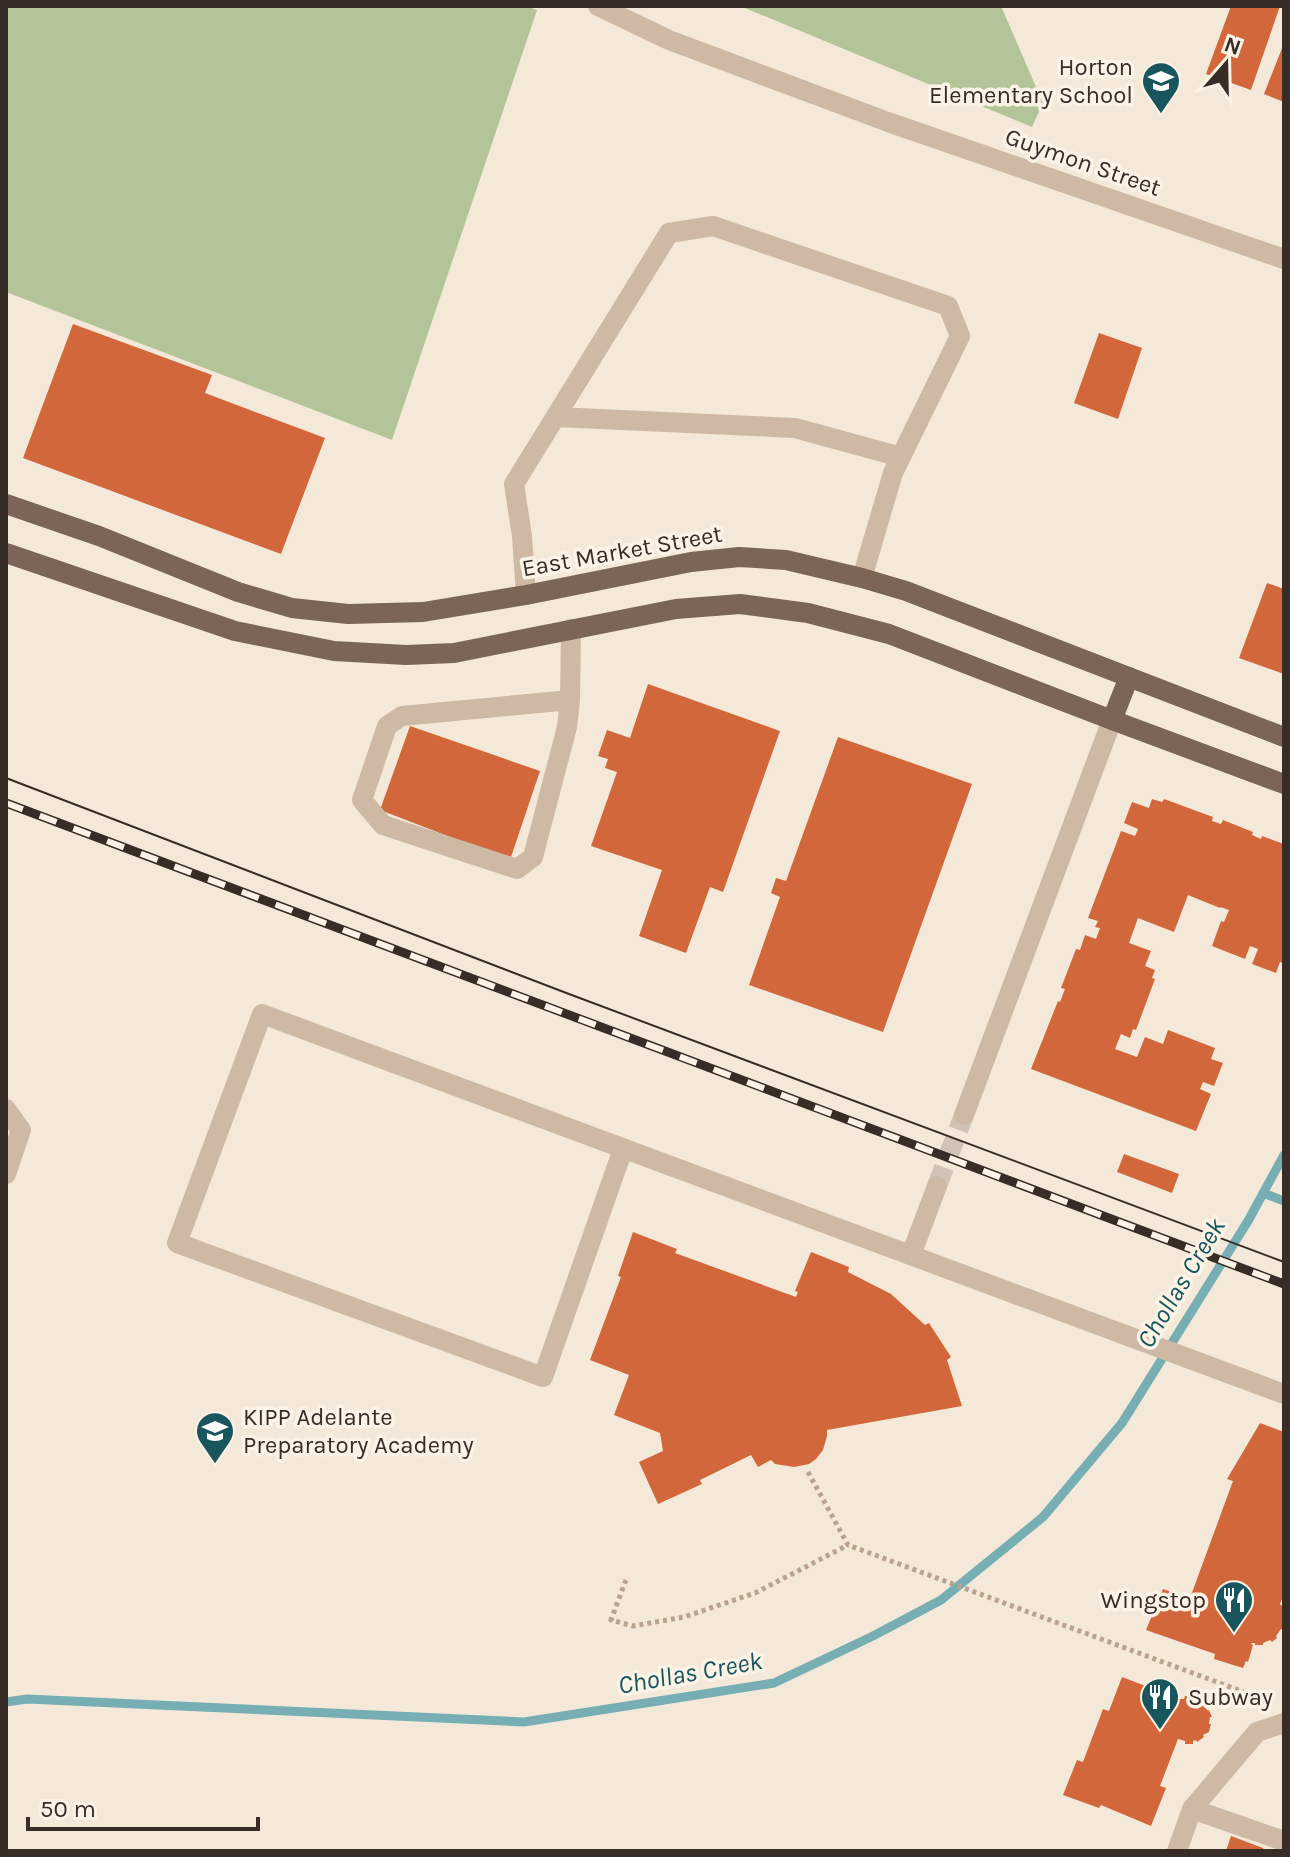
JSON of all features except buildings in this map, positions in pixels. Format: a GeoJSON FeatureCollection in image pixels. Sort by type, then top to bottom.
{"type":"FeatureCollection","features":[{"type":"Feature","properties":{"kind":"main road","name":"East Market Street"},"geometry":{"type":"LineString","coordinates":[[6,504],[99,536],[238,592],[292,608],[348,614],[423,612],[691,562],[739,557],[786,560],[906,591],[1284,737]]}},
{"type":"Feature","properties":{"kind":"main road"},"geometry":{"type":"LineString","coordinates":[[6,553],[235,631],[334,651],[406,655],[454,653],[676,609],[740,604],[808,613],[889,634],[1284,784]]}},
{"type":"Feature","properties":{"kind":"main road"},"geometry":{"type":"LineString","coordinates":[[1112,720],[1129,677]]}},
{"type":"Feature","properties":{"kind":"street","name":"Guymon Street"},"geometry":{"type":"LineString","coordinates":[[598,6],[669,40],[888,122],[1284,259]]}},
{"type":"Feature","properties":{"kind":"street"},"geometry":{"type":"LineString","coordinates":[[526,595],[514,484],[669,233],[713,226],[948,306],[960,336],[893,473],[862,578]]}},
{"type":"Feature","properties":{"kind":"street"},"geometry":{"type":"LineString","coordinates":[[556,417],[795,428],[901,457]]}},
{"type":"Feature","properties":{"kind":"street"},"geometry":{"type":"LineString","coordinates":[[570,700],[402,716],[387,726],[362,800],[383,825],[517,869],[533,857],[567,727],[570,700],[571,629]]}},
{"type":"Feature","properties":{"kind":"street"},"geometry":{"type":"LineString","coordinates":[[964,1115],[1112,720]]}},
{"type":"Feature","properties":{"kind":"street"},"geometry":{"type":"LineString","coordinates":[[623,1149],[543,1377],[177,1243],[262,1014],[1284,1394]]}},
{"type":"Feature","properties":{"kind":"street"},"geometry":{"type":"LineString","coordinates":[[6,1109],[21,1130],[6,1174]]}},
{"type":"Feature","properties":{"kind":"street"},"geometry":{"type":"LineString","coordinates":[[911,1255],[937,1186]]}},
{"type":"Feature","properties":{"kind":"street"},"geometry":{"type":"LineString","coordinates":[[1177,1851],[1192,1809],[1257,1732],[1284,1723]]}},
{"type":"Feature","properties":{"kind":"street"},"geometry":{"type":"LineString","coordinates":[[1192,1809],[1284,1841]]}},
{"type":"Feature","properties":{"kind":"path"},"geometry":{"type":"LineString","coordinates":[[808,1472],[848,1545],[1269,1701]]}},
{"type":"Feature","properties":{"kind":"path"},"geometry":{"type":"LineString","coordinates":[[626,1580],[611,1620],[633,1626],[684,1617],[755,1593],[848,1545]]}},
{"type":"Feature","properties":{"kind":"green space"},"geometry":{"type":"Polygon","coordinates":[[[6,6],[526,6],[537,10],[392,440],[6,292],[6,6]]]}},
{"type":"Feature","properties":{"kind":"green space"},"geometry":{"type":"Polygon","coordinates":[[[740,6],[1001,6],[1043,103],[1032,127],[740,6]]]}},
{"type":"Feature","properties":{"kind":"waterway","name":"Chollas Creek"},"geometry":{"type":"LineString","coordinates":[[6,1702],[27,1699],[524,1722],[774,1683],[941,1600],[1043,1517],[1122,1423],[1248,1221],[1284,1155]]}},
{"type":"Feature","properties":{"kind":"waterway"},"geometry":{"type":"LineString","coordinates":[[1263,1193],[1284,1201]]}},
{"type":"Feature","properties":{"kind":"tunnel"},"geometry":{"type":"LineString","coordinates":[[937,1186],[964,1115]]}},
{"type":"Feature","properties":{"kind":"tram line"},"geometry":{"type":"LineString","coordinates":[[6,778],[569,994],[1284,1262]]}},
{"type":"Feature","properties":{"kind":"railway"},"geometry":{"type":"LineString","coordinates":[[6,803],[1284,1284]]}},
{"type":"Feature","properties":{"kind":"place","name":"Horton Elementary School"},"geometry":{"type":"Point","coordinates":[1161,115]}},
{"type":"Feature","properties":{"kind":"place","name":"KIPP Adelante Preparatory Academy"},"geometry":{"type":"Point","coordinates":[215,1465]}},
{"type":"Feature","properties":{"kind":"place","name":"Wingstop"},"geometry":{"type":"Point","coordinates":[1234,1634]}},
{"type":"Feature","properties":{"kind":"place","name":"Subway"},"geometry":{"type":"Point","coordinates":[1160,1731]}}]}
